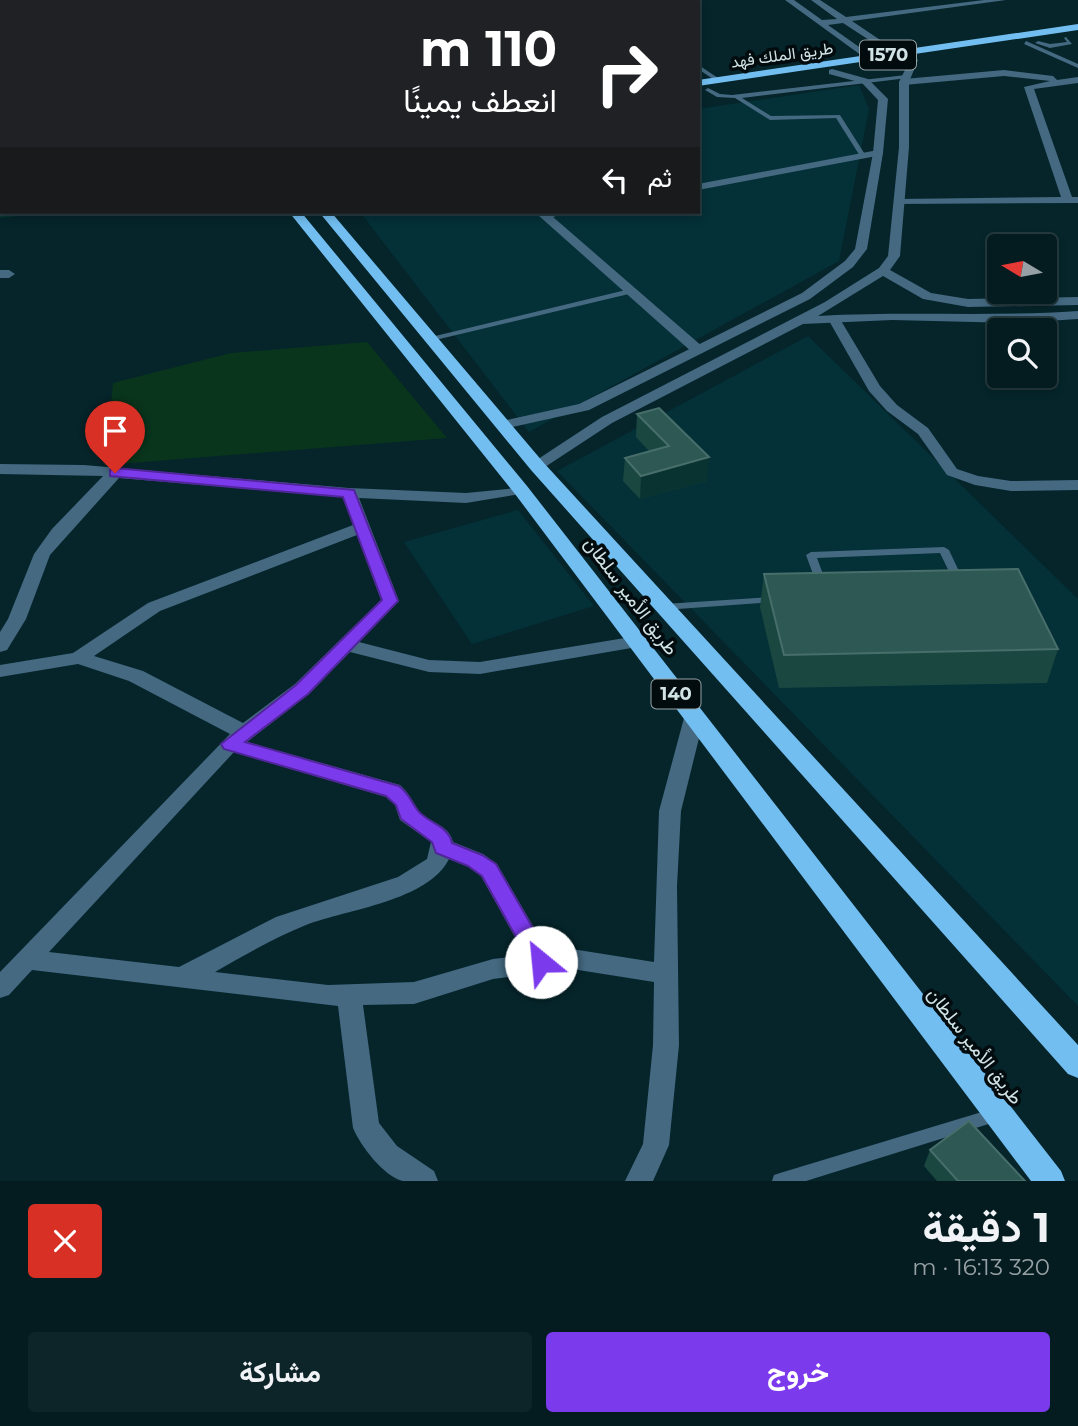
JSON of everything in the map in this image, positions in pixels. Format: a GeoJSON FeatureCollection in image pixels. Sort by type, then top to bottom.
{"type":"FeatureCollection","features":[{"type":"Feature","properties":{"kind":"highway","name":"طريق الملك فهد"},"geometry":{"type":"LineString","coordinates":[[700,83],[1078,27]]}},
{"type":"Feature","properties":{"kind":"highway","name":"طريق الملك فهد"},"geometry":{"type":"LineString","coordinates":[[703,91],[1078,36]]}},
{"type":"Feature","properties":{"kind":"highway","name":"طريق الأمير سلطان"},"geometry":{"type":"LineString","coordinates":[[297,214],[521,489],[1050,1181]]}},
{"type":"Feature","properties":{"kind":"highway","name":"طريق الأمير سلطان"},"geometry":{"type":"LineString","coordinates":[[326,214],[537,466],[1078,1065]]}},
{"type":"Feature","properties":{"kind":"street"},"geometry":{"type":"LineString","coordinates":[[789,0],[869,58]]}},
{"type":"Feature","properties":{"kind":"street"},"geometry":{"type":"LineString","coordinates":[[815,0],[895,54]]}},
{"type":"Feature","properties":{"kind":"street"},"geometry":{"type":"LineString","coordinates":[[821,23],[1002,0]]}},
{"type":"Feature","properties":{"kind":"street"},"geometry":{"type":"LineString","coordinates":[[537,466],[607,420],[830,306],[883,271],[894,256],[905,80],[914,60]]}},
{"type":"Feature","properties":{"kind":"street"},"geometry":{"type":"LineString","coordinates":[[503,425],[583,407],[806,296],[849,264],[861,249],[878,153],[883,99],[865,81],[832,72]]}},
{"type":"Feature","properties":{"kind":"street"},"geometry":{"type":"LineString","coordinates":[[905,80],[1004,73],[1074,81]]}},
{"type":"Feature","properties":{"kind":"street"},"geometry":{"type":"LineString","coordinates":[[899,201],[1073,200],[1030,87],[1074,81]]}},
{"type":"Feature","properties":{"kind":"street"},"geometry":{"type":"LineString","coordinates":[[700,187],[878,153],[902,155]]}},
{"type":"Feature","properties":{"kind":"street"},"geometry":{"type":"LineString","coordinates":[[550,214],[544,215],[698,350]]}},
{"type":"Feature","properties":{"kind":"street"},"geometry":{"type":"LineString","coordinates":[[883,271],[927,296],[968,303],[1078,301]]}},
{"type":"Feature","properties":{"kind":"street"},"geometry":{"type":"LineString","coordinates":[[799,321],[892,316],[1015,319],[1076,316]]}},
{"type":"Feature","properties":{"kind":"street"},"geometry":{"type":"LineString","coordinates":[[834,319],[874,388],[892,408],[923,431],[952,472],[975,480],[1011,486],[1078,485]]}},
{"type":"Feature","properties":{"kind":"street"},"geometry":{"type":"LineString","coordinates":[[646,376],[670,388]]}},
{"type":"Feature","properties":{"kind":"street"},"geometry":{"type":"LineString","coordinates":[[0,469],[115,473],[349,493],[466,498],[521,489]]}},
{"type":"Feature","properties":{"kind":"street"},"geometry":{"type":"LineString","coordinates":[[0,646],[17,619],[43,554],[58,533],[115,473]]}},
{"type":"Feature","properties":{"kind":"street"},"geometry":{"type":"LineString","coordinates":[[0,988],[238,739],[302,689],[390,601],[349,493]]}},
{"type":"Feature","properties":{"kind":"street"},"geometry":{"type":"LineString","coordinates":[[0,671],[78,658],[154,607],[362,527]]}},
{"type":"Feature","properties":{"kind":"street"},"geometry":{"type":"LineString","coordinates":[[345,645],[429,666],[480,668],[637,642]]}},
{"type":"Feature","properties":{"kind":"street"},"geometry":{"type":"LineString","coordinates":[[78,658],[136,676],[238,739],[393,791],[404,801],[408,814],[442,838],[443,853],[436,864],[420,876],[376,894],[298,918],[184,976]]}},
{"type":"Feature","properties":{"kind":"street"},"geometry":{"type":"LineString","coordinates":[[639,1181],[656,1145],[666,1045],[666,886],[670,811],[694,718]]}},
{"type":"Feature","properties":{"kind":"street"},"geometry":{"type":"LineString","coordinates":[[443,847],[475,860],[489,870],[541,962]]}},
{"type":"Feature","properties":{"kind":"street"},"geometry":{"type":"LineString","coordinates":[[28,959],[184,976],[328,996],[414,993],[493,969],[572,959],[666,974]]}},
{"type":"Feature","properties":{"kind":"street"},"geometry":{"type":"LineString","coordinates":[[349,995],[366,1128],[387,1155],[424,1181]]}},
{"type":"Feature","properties":{"kind":"lane"},"geometry":{"type":"LineString","coordinates":[[1031,43],[1078,66]]}},
{"type":"Feature","properties":{"kind":"lane"},"geometry":{"type":"LineString","coordinates":[[700,68],[718,80]]}},
{"type":"Feature","properties":{"kind":"lane"},"geometry":{"type":"LineString","coordinates":[[703,91],[719,96],[737,97],[865,81],[905,80]]}},
{"type":"Feature","properties":{"kind":"lane"},"geometry":{"type":"LineString","coordinates":[[737,97],[770,118],[838,116],[863,156]]}},
{"type":"Feature","properties":{"kind":"lane"},"geometry":{"type":"LineString","coordinates":[[431,339],[630,290]]}},
{"type":"Feature","properties":{"kind":"lane"},"geometry":{"type":"LineString","coordinates":[[827,597],[811,555],[944,550],[962,589],[949,590]]}},
{"type":"Feature","properties":{"kind":"lane"},"geometry":{"type":"LineString","coordinates":[[664,607],[786,600]]}},
{"type":"Feature","properties":{"kind":"lane"},"geometry":{"type":"LineString","coordinates":[[780,1181],[998,1114]]}},
{"type":"Feature","properties":{"kind":"shaded area"},"geometry":{"type":"Polygon","coordinates":[[[859,85],[869,109],[839,261],[529,432],[362,214],[700,214],[700,109],[859,85]]]}},
{"type":"Feature","properties":{"kind":"shaded area"},"geometry":{"type":"Polygon","coordinates":[[[808,336],[1078,599],[1078,1006],[557,471],[808,336]]]}},
{"type":"Feature","properties":{"kind":"shaded area"},"geometry":{"type":"Polygon","coordinates":[[[518,510],[594,606],[472,644],[404,542],[518,510]]]}},
{"type":"Feature","properties":{"kind":"green space"},"geometry":{"type":"Polygon","coordinates":[[[367,342],[447,438],[105,465],[113,383],[231,353],[367,342]]]}},
{"type":"Feature","properties":{"kind":"building"},"geometry":{"type":"Polygon","coordinates":[[[659,408],[709,457],[641,476],[625,458],[669,446],[637,414],[659,408]]]}},
{"type":"Feature","properties":{"kind":"building"},"geometry":{"type":"Polygon","coordinates":[[[1018,569],[1058,649],[784,655],[764,574],[1018,569]]]}},
{"type":"Feature","properties":{"kind":"building"},"geometry":{"type":"Polygon","coordinates":[[[969,1121],[1025,1181],[958,1181],[930,1150],[969,1121]]]}},
{"type":"Feature","properties":{"kind":"route"},"geometry":{"type":"LineString","coordinates":[[115,473],[349,493],[390,601],[302,689],[230,744],[393,791],[404,801],[408,814],[442,838],[443,847],[475,860],[489,870],[541,962]]}}]}
